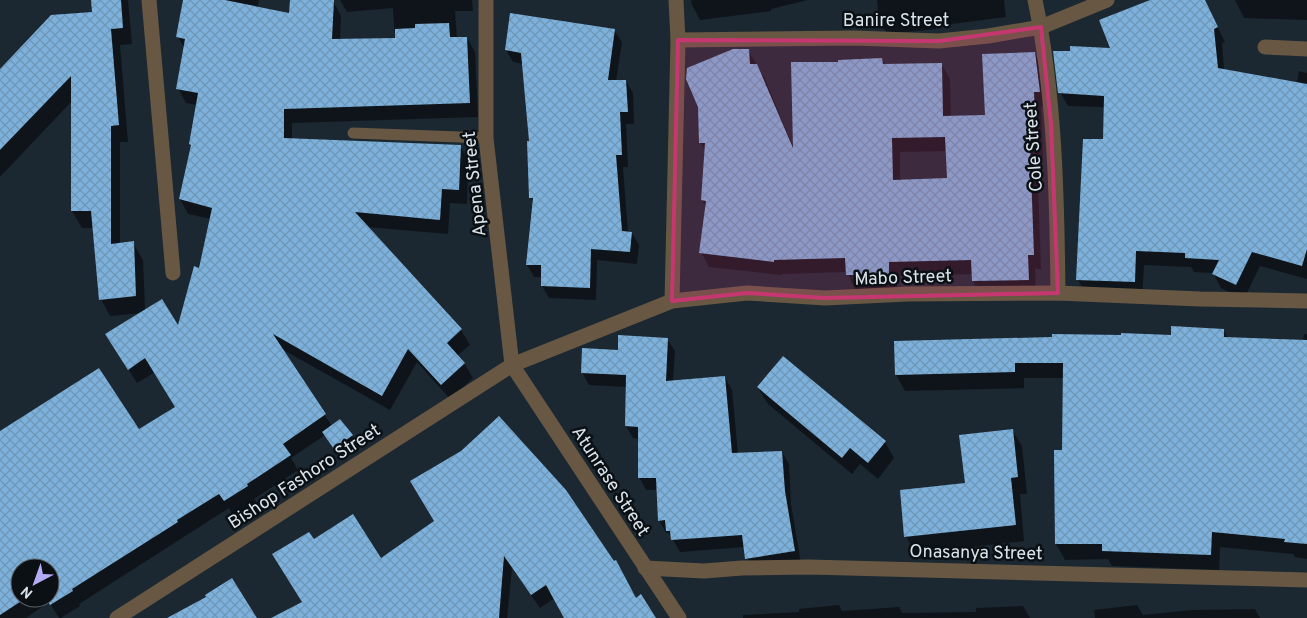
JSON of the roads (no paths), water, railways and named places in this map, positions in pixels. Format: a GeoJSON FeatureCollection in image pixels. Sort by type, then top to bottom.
{"type":"FeatureCollection","features":[{"type":"Feature","properties":{"kind":"street"},"geometry":{"type":"LineString","coordinates":[[149,0],[173,273]]}},
{"type":"Feature","properties":{"kind":"street","name":"Apena Street"},"geometry":{"type":"LineString","coordinates":[[486,0],[486,138],[512,364]]}},
{"type":"Feature","properties":{"kind":"street"},"geometry":{"type":"LineString","coordinates":[[672,300],[678,40],[676,0]]}},
{"type":"Feature","properties":{"kind":"street","name":"Cole Street"},"geometry":{"type":"LineString","coordinates":[[1035,0],[1041,27],[1052,124],[1058,293]]}},
{"type":"Feature","properties":{"kind":"street","name":"Banire Street"},"geometry":{"type":"LineString","coordinates":[[678,40],[854,38],[938,41],[988,36],[1041,27],[1107,0]]}},
{"type":"Feature","properties":{"kind":"street"},"geometry":{"type":"LineString","coordinates":[[1264,47],[1307,49]]}},
{"type":"Feature","properties":{"kind":"street","name":"Mabo Street"},"geometry":{"type":"LineString","coordinates":[[512,364],[672,300],[747,293],[825,298],[908,294],[1058,293],[1307,301]]}},
{"type":"Feature","properties":{"kind":"street","name":"Atunrase Street"},"geometry":{"type":"LineString","coordinates":[[512,364],[679,618]]}},
{"type":"Feature","properties":{"kind":"street","name":"Bishop Fashoro Street"},"geometry":{"type":"LineString","coordinates":[[117,618],[512,364]]}},
{"type":"Feature","properties":{"kind":"street","name":"Onasanya Street"},"geometry":{"type":"LineString","coordinates":[[645,568],[704,571],[742,568],[808,567],[1307,580]]}},
{"type":"Feature","properties":{"kind":"lane"},"geometry":{"type":"LineString","coordinates":[[354,133],[486,138]]}}]}
